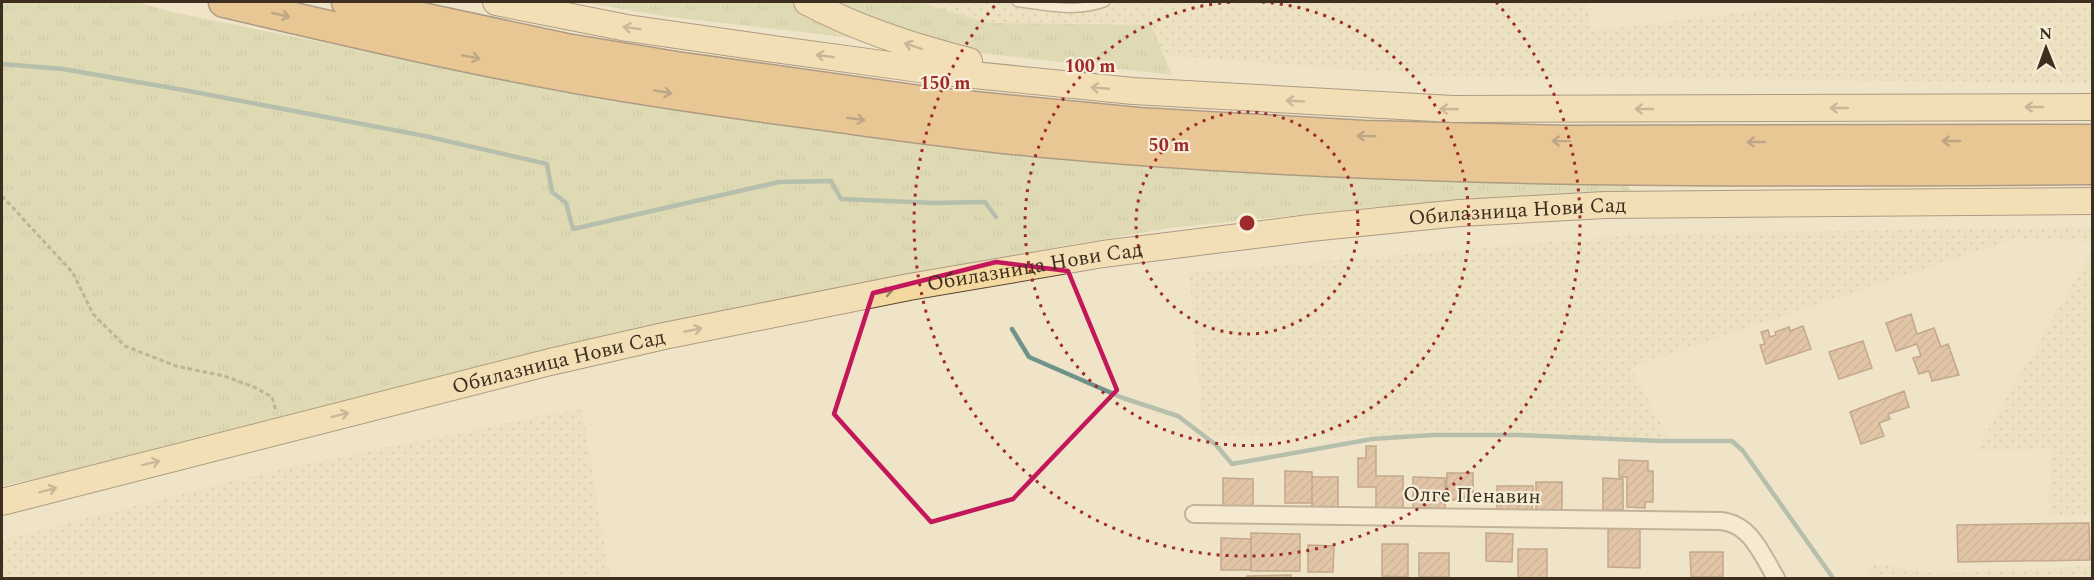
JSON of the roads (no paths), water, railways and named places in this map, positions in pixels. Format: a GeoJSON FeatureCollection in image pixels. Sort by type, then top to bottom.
{"type":"FeatureCollection","features":[{"type":"Feature","properties":{"kind":"highway"},"geometry":{"type":"LineString","coordinates":[[224,2],[409,44],[575,78],[672,94],[918,128],[1033,141],[1265,159],[1453,167],[1637,171],[2092,169]]}},
{"type":"Feature","properties":{"kind":"highway"},"geometry":{"type":"LineString","coordinates":[[347,2],[566,49],[676,67],[934,103],[1127,122],[1364,136],[1567,141],[2092,140]]}},
{"type":"Feature","properties":{"kind":"main road"},"geometry":{"type":"LineString","coordinates":[[496,2],[627,28],[934,71],[1071,86],[1244,98],[1453,110],[2092,107]]}},
{"type":"Feature","properties":{"kind":"main road"},"geometry":{"type":"LineString","coordinates":[[807,2],[858,26],[926,51],[1071,86]]}},
{"type":"Feature","properties":{"kind":"main road","name":"Обилазница Нови Сад"},"geometry":{"type":"LineString","coordinates":[[2,502],[550,362],[664,336],[909,287],[1103,254],[1197,241],[1460,213],[1605,205],[2092,201]]}},
{"type":"Feature","properties":{"kind":"street","name":"Олге Пенавин"},"geometry":{"type":"LineString","coordinates":[[1194,514],[1734,522],[1756,543],[1776,579]]}},
{"type":"Feature","properties":{"kind":"lane"},"geometry":{"type":"LineString","coordinates":[[1017,2],[1074,9],[1105,2]]}},
{"type":"Feature","properties":{"kind":"waterway"},"geometry":{"type":"LineString","coordinates":[[2,64],[63,69],[189,91],[425,136],[547,164],[552,192],[566,203],[573,229],[779,182],[831,181],[841,199],[934,203],[985,202],[996,217]]}},
{"type":"Feature","properties":{"kind":"waterway"},"geometry":{"type":"LineString","coordinates":[[1012,329],[1029,357],[1123,398],[1178,416],[1216,445],[1232,464],[1372,439],[1433,435],[1732,441],[1743,451],[1833,578]]}}]}
